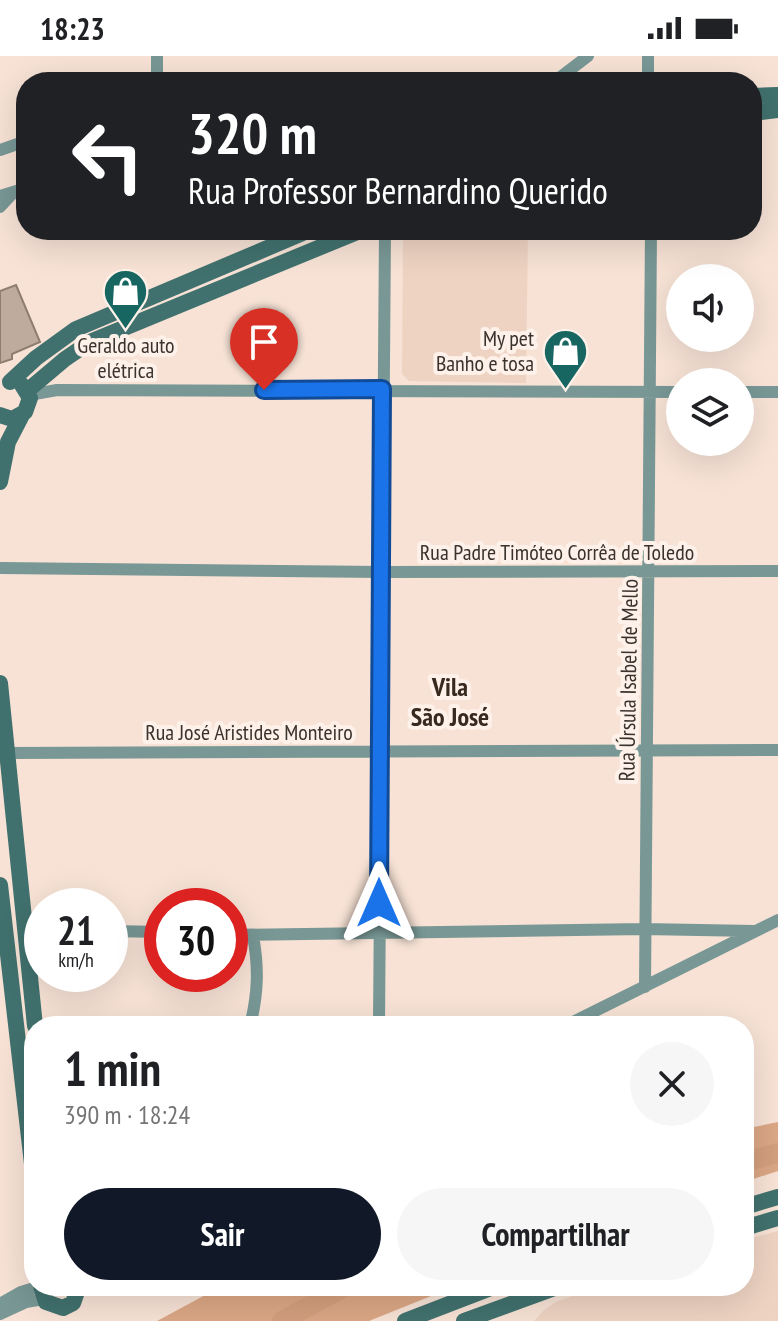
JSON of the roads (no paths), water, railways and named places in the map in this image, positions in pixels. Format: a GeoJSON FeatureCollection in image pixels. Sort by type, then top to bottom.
{"type":"FeatureCollection","features":[{"type":"Feature","properties":{"kind":"main road"},"geometry":{"type":"LineString","coordinates":[[4,382],[76,329],[287,240]]}},
{"type":"Feature","properties":{"kind":"main road"},"geometry":{"type":"LineString","coordinates":[[311,240],[314,250]]}},
{"type":"Feature","properties":{"kind":"main road"},"geometry":{"type":"LineString","coordinates":[[28,393],[90,342],[338,240]]}},
{"type":"Feature","properties":{"kind":"main road"},"geometry":{"type":"LineString","coordinates":[[0,482],[8,442],[28,408],[28,393],[19,383],[4,382]]}},
{"type":"Feature","properties":{"kind":"main road"},"geometry":{"type":"LineString","coordinates":[[0,415],[12,419],[22,415]]}},
{"type":"Feature","properties":{"kind":"main road"},"geometry":{"type":"LineString","coordinates":[[0,683],[7,753],[28,888]]}},
{"type":"Feature","properties":{"kind":"main road"},"geometry":{"type":"LineString","coordinates":[[0,885],[24,1079]]}},
{"type":"Feature","properties":{"kind":"main road"},"geometry":{"type":"LineString","coordinates":[[7,930],[24,929]]}},
{"type":"Feature","properties":{"kind":"main road"},"geometry":{"type":"LineString","coordinates":[[35,992],[35,1016]]}},
{"type":"Feature","properties":{"kind":"main road"},"geometry":{"type":"LineString","coordinates":[[754,1204],[778,1197]]}},
{"type":"Feature","properties":{"kind":"main road"},"geometry":{"type":"LineString","coordinates":[[754,1225],[778,1218]]}},
{"type":"Feature","properties":{"kind":"main road"},"geometry":{"type":"LineString","coordinates":[[69,1321],[75,1296]]}},
{"type":"Feature","properties":{"kind":"main road"},"geometry":{"type":"LineString","coordinates":[[405,1321],[470,1296]]}},
{"type":"Feature","properties":{"kind":"main road"},"geometry":{"type":"LineString","coordinates":[[464,1321],[533,1296]]}},
{"type":"Feature","properties":{"kind":"main road"},"geometry":{"type":"LineString","coordinates":[[45,1300],[63,1308],[73,1303]]}},
{"type":"Feature","properties":{"kind":"street"},"geometry":{"type":"LineString","coordinates":[[567,72],[588,56]]}},
{"type":"Feature","properties":{"kind":"street"},"geometry":{"type":"LineString","coordinates":[[0,207],[16,193]]}},
{"type":"Feature","properties":{"kind":"street"},"geometry":{"type":"LineString","coordinates":[[379,1016],[385,240]]}},
{"type":"Feature","properties":{"kind":"street","name":"Rua Úrsula Isabel de Mello"},"geometry":{"type":"LineString","coordinates":[[645,987],[651,240]]}},
{"type":"Feature","properties":{"kind":"street"},"geometry":{"type":"LineString","coordinates":[[48,374],[57,390]]}},
{"type":"Feature","properties":{"kind":"street"},"geometry":{"type":"LineString","coordinates":[[28,393],[57,390],[382,389],[666,392]]}},
{"type":"Feature","properties":{"kind":"street"},"geometry":{"type":"LineString","coordinates":[[754,392],[778,392]]}},
{"type":"Feature","properties":{"kind":"street","name":"Rua Padre Timóteo Corrêa de Toledo"},"geometry":{"type":"LineString","coordinates":[[0,568],[382,572],[778,571]]}},
{"type":"Feature","properties":{"kind":"street","name":"Rua José Aristides Monteiro"},"geometry":{"type":"LineString","coordinates":[[7,753],[778,750]]}},
{"type":"Feature","properties":{"kind":"street"},"geometry":{"type":"LineString","coordinates":[[586,1016],[778,920]]}},
{"type":"Feature","properties":{"kind":"street"},"geometry":{"type":"LineString","coordinates":[[248,936],[644,929],[754,931]]}},
{"type":"Feature","properties":{"kind":"street"},"geometry":{"type":"LineString","coordinates":[[253,936],[258,961],[258,996],[253,1016]]}},
{"type":"Feature","properties":{"kind":"street"},"geometry":{"type":"LineString","coordinates":[[0,1304],[24,1293]]}},
{"type":"Feature","properties":{"kind":"street"},"geometry":{"type":"LineString","coordinates":[[0,1314],[26,1302],[45,1300]]}},
{"type":"Feature","properties":{"kind":"waterway"},"geometry":{"type":"LineString","coordinates":[[754,1159],[778,1153]]}},
{"type":"Feature","properties":{"kind":"waterway"},"geometry":{"type":"LineString","coordinates":[[282,1321],[328,1296]]}},
{"type":"Feature","properties":{"kind":"place","name":"Geraldo auto elétrica"},"geometry":{"type":"Point","coordinates":[126,331]}},
{"type":"Feature","properties":{"kind":"place","name":"My pet Banho e tosa"},"geometry":{"type":"Point","coordinates":[565,390]}},
{"type":"Feature","properties":{"kind":"district","name":"Vila São José"},"geometry":{"type":"Point","coordinates":[450,702]}}]}
